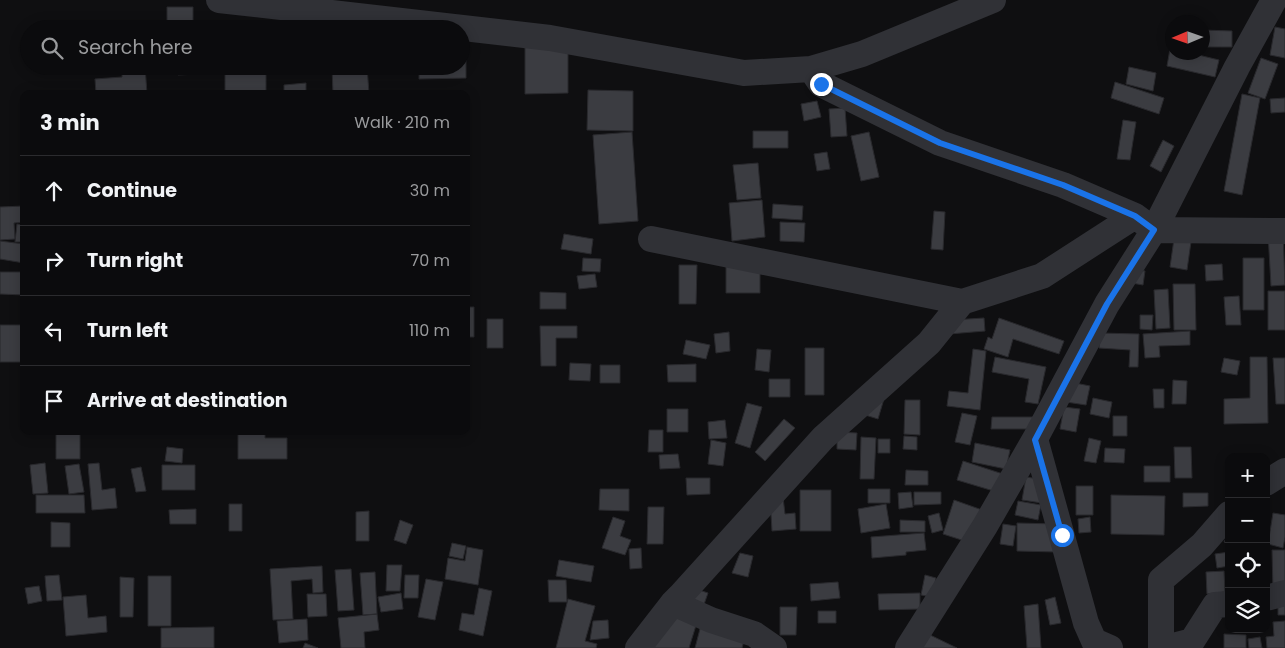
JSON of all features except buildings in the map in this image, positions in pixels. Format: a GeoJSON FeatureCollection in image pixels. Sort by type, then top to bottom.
{"type":"FeatureCollection","features":[{"type":"Feature","properties":{"kind":"street"},"geometry":{"type":"LineString","coordinates":[[219,0],[393,20]]}},
{"type":"Feature","properties":{"kind":"street"},"geometry":{"type":"LineString","coordinates":[[470,29],[550,38],[744,73],[811,69],[862,54],[993,0]]}},
{"type":"Feature","properties":{"kind":"street"},"geometry":{"type":"LineString","coordinates":[[908,648],[985,526],[1035,440],[1107,304],[1144,223],[1238,66],[1274,0]]}},
{"type":"Feature","properties":{"kind":"street"},"geometry":{"type":"LineString","coordinates":[[811,69],[821,84],[940,143],[1063,185],[1144,223],[1285,231]]}},
{"type":"Feature","properties":{"kind":"street"},"geometry":{"type":"LineString","coordinates":[[651,239],[962,302],[1042,276],[1144,223]]}},
{"type":"Feature","properties":{"kind":"street"},"geometry":{"type":"LineString","coordinates":[[638,648],[673,603],[823,438],[929,343],[962,302]]}},
{"type":"Feature","properties":{"kind":"street"},"geometry":{"type":"LineString","coordinates":[[1035,440],[1086,623],[1094,641],[1110,648]]}},
{"type":"Feature","properties":{"kind":"street"},"geometry":{"type":"LineString","coordinates":[[1270,480],[1285,471]]}},
{"type":"Feature","properties":{"kind":"street"},"geometry":{"type":"LineString","coordinates":[[1160,648],[1161,580],[1202,545],[1225,519]]}},
{"type":"Feature","properties":{"kind":"street"},"geometry":{"type":"LineString","coordinates":[[1161,580],[1192,641]]}},
{"type":"Feature","properties":{"kind":"street"},"geometry":{"type":"LineString","coordinates":[[1270,597],[1285,593]]}},
{"type":"Feature","properties":{"kind":"street"},"geometry":{"type":"LineString","coordinates":[[673,603],[710,620],[754,634],[774,648]]}},
{"type":"Feature","properties":{"kind":"street"},"geometry":{"type":"LineString","coordinates":[[1165,648],[1192,641],[1215,605],[1225,604]]}},
{"type":"Feature","properties":{"kind":"route"},"geometry":{"type":"LineString","coordinates":[[821,84],[940,143],[1063,185],[1135,216],[1154,230],[1107,304],[1035,440],[1062,535]]}}]}
